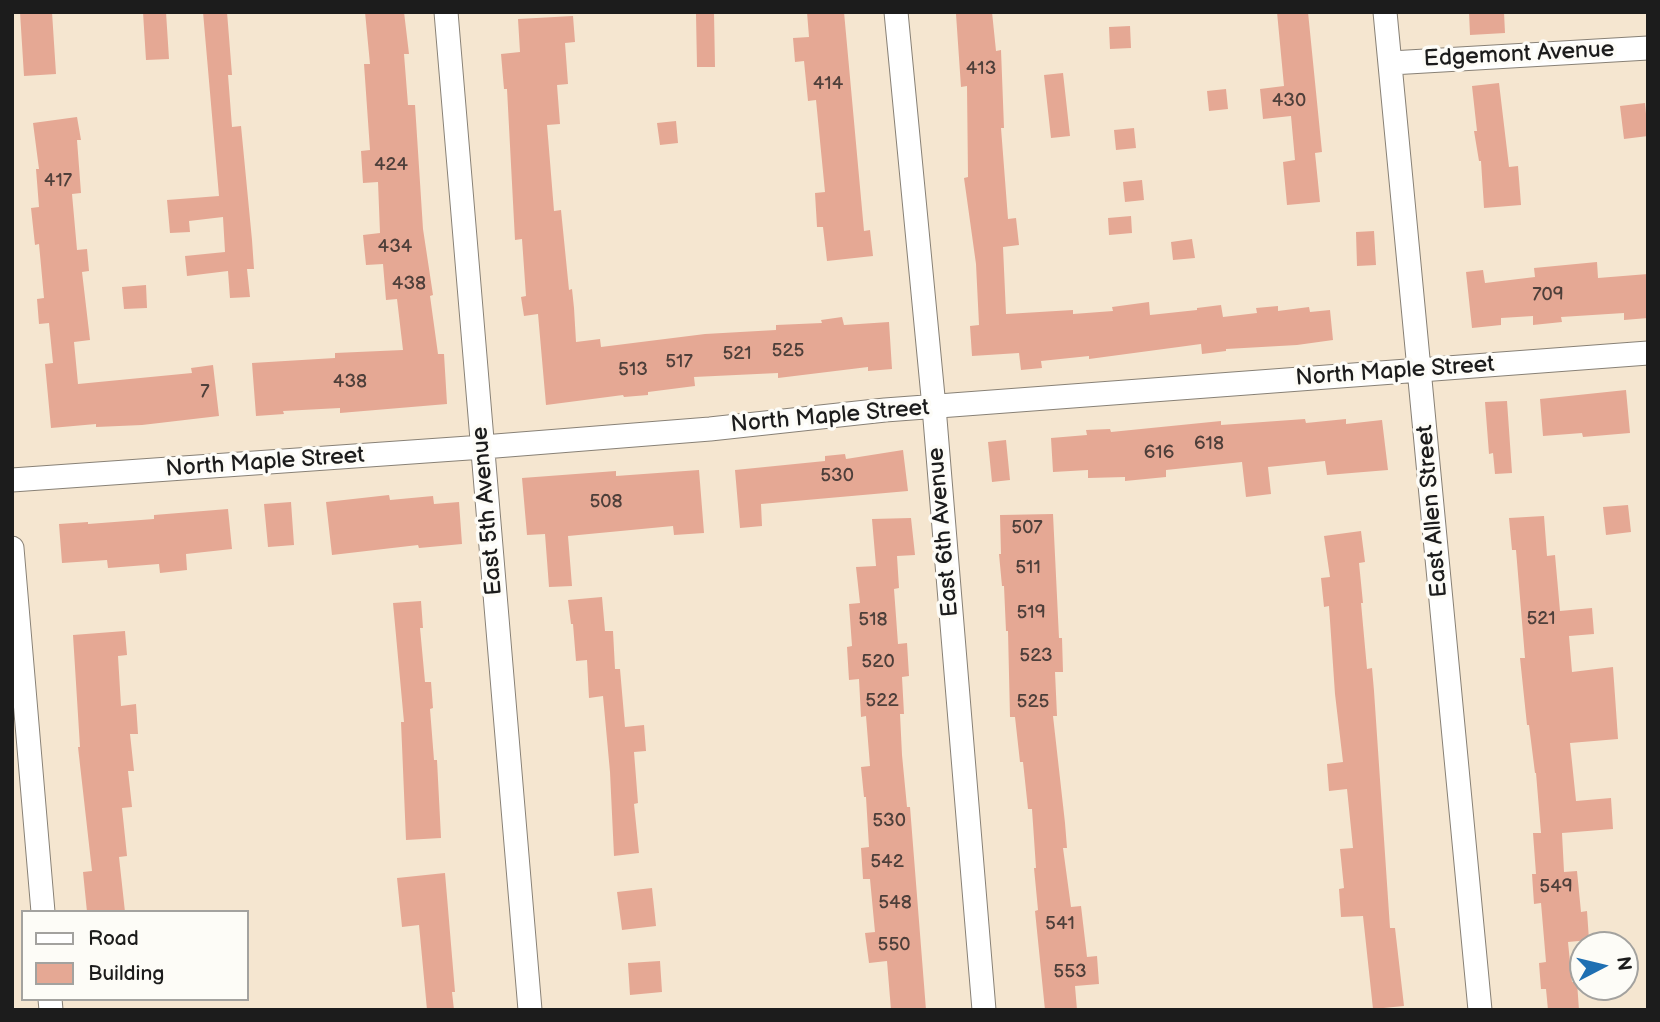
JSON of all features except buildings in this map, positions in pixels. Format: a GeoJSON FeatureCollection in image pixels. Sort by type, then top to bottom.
{"type":"FeatureCollection","features":[{"type":"Feature","properties":{"kind":"street","name":"East 5th Avenue"},"geometry":{"type":"LineString","coordinates":[[446,12],[530,1010]]}},
{"type":"Feature","properties":{"kind":"street","name":"East 6th Avenue"},"geometry":{"type":"LineString","coordinates":[[896,12],[934,407],[984,1010]]}},
{"type":"Feature","properties":{"kind":"street","name":"East Allen Street"},"geometry":{"type":"LineString","coordinates":[[1385,12],[1480,1010]]}},
{"type":"Feature","properties":{"kind":"street","name":"Edgemont Avenue"},"geometry":{"type":"LineString","coordinates":[[1391,62],[1648,48]]}},
{"type":"Feature","properties":{"kind":"street","name":"North Maple Street"},"geometry":{"type":"LineString","coordinates":[[12,480],[482,447],[934,407],[1648,353]]}},
{"type":"Feature","properties":{"kind":"street"},"geometry":{"type":"LineString","coordinates":[[12,548],[43,910]]}}]}
